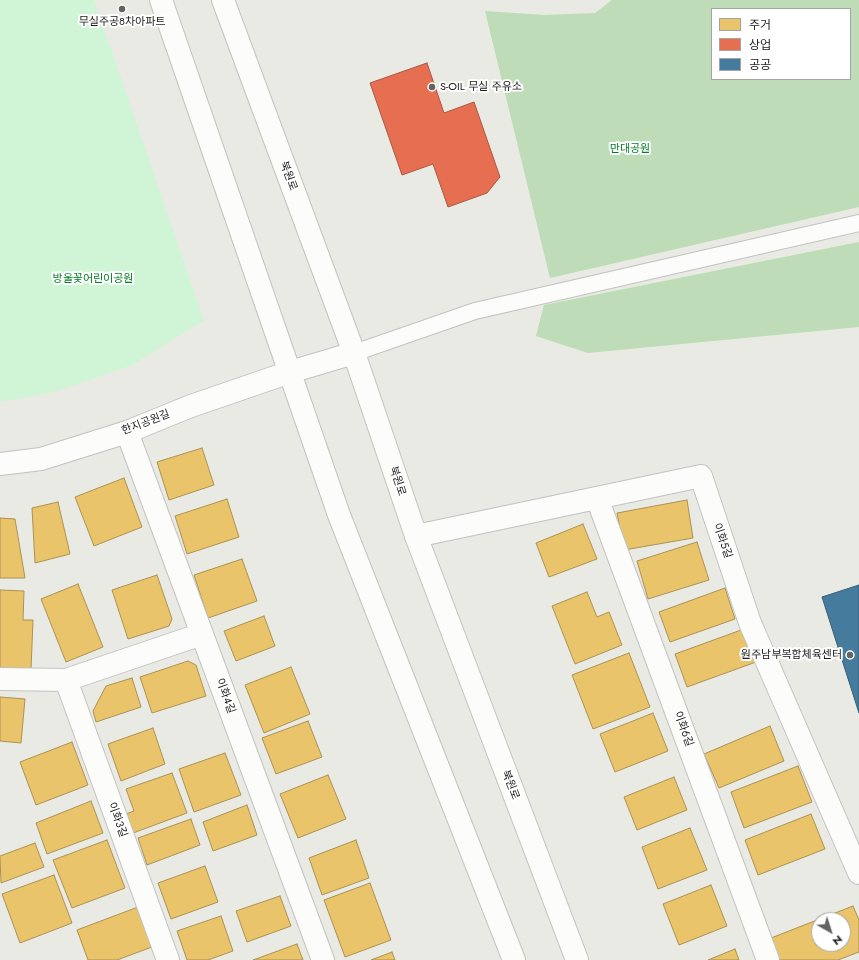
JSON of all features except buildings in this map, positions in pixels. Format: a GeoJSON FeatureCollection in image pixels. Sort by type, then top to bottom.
{"type":"FeatureCollection","features":[{"type":"Feature","properties":{"kind":"street"},"geometry":{"type":"LineString","coordinates":[[160,0],[339,515],[514,960]]}},
{"type":"Feature","properties":{"kind":"street","name":"북원로"},"geometry":{"type":"LineString","coordinates":[[223,0],[354,353],[416,536],[577,960]]}},
{"type":"Feature","properties":{"kind":"street","name":"한지공원길"},"geometry":{"type":"LineString","coordinates":[[0,464],[41,459],[127,432],[191,406],[290,372],[354,353]]}},
{"type":"Feature","properties":{"kind":"street","name":"이화4길"},"geometry":{"type":"LineString","coordinates":[[127,432],[323,960]]}},
{"type":"Feature","properties":{"kind":"street","name":"이화5길"},"geometry":{"type":"LineString","coordinates":[[416,536],[701,476],[750,623],[859,872]]}},
{"type":"Feature","properties":{"kind":"street","name":"이화6길"},"geometry":{"type":"LineString","coordinates":[[597,498],[768,960]]}},
{"type":"Feature","properties":{"kind":"street"},"geometry":{"type":"LineString","coordinates":[[0,679],[66,680],[202,634]]}},
{"type":"Feature","properties":{"kind":"street","name":"이화3길"},"geometry":{"type":"LineString","coordinates":[[66,680],[168,960]]}},
{"type":"Feature","properties":{"kind":"lane"},"geometry":{"type":"LineString","coordinates":[[354,353],[475,311],[859,223]]}},
{"type":"Feature","properties":{"kind":"green space","name":"방울꽃어린이공원"},"geometry":{"type":"Polygon","coordinates":[[[0,0],[94,0],[204,320],[132,365],[54,392],[0,402],[0,0]]]}},
{"type":"Feature","properties":{"kind":"green space","name":"만대공원"},"geometry":{"type":"Polygon","coordinates":[[[612,0],[859,0],[859,207],[550,278],[485,11],[544,15],[595,13],[612,0]]]}},
{"type":"Feature","properties":{"kind":"green space"},"geometry":{"type":"Polygon","coordinates":[[[859,242],[859,327],[588,353],[536,336],[544,305],[859,242]]]}},
{"type":"Feature","properties":{"kind":"place","name":"무실주공8차아파트"},"geometry":{"type":"Point","coordinates":[122,9]}},
{"type":"Feature","properties":{"kind":"place","name":"S-OIL 무실 주유소"},"geometry":{"type":"Point","coordinates":[432,87]}},
{"type":"Feature","properties":{"kind":"place","name":"원주남부복합체육센터"},"geometry":{"type":"Point","coordinates":[850,655]}}]}
